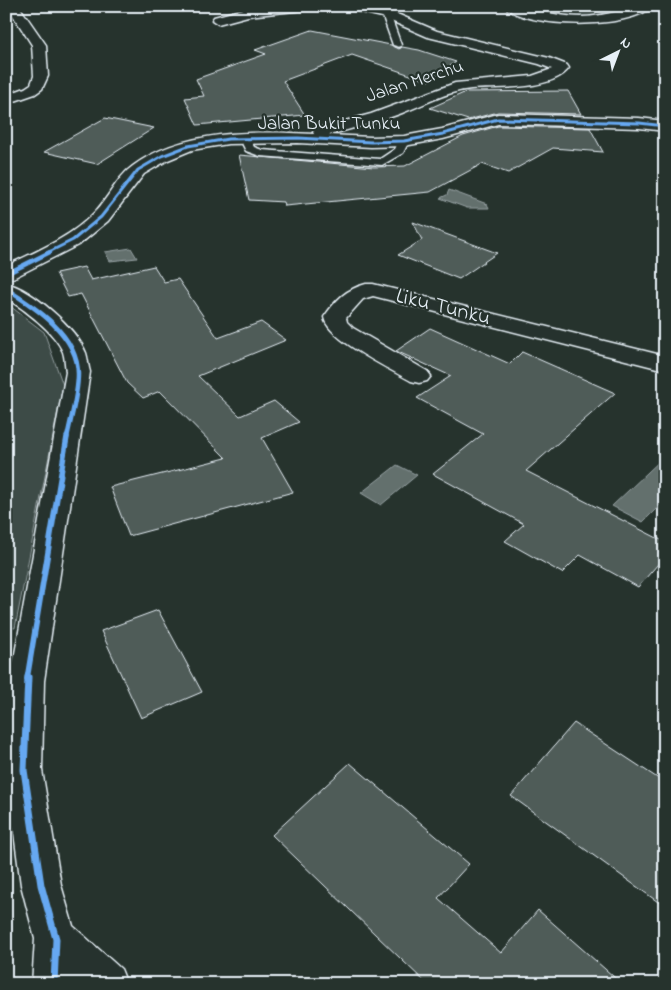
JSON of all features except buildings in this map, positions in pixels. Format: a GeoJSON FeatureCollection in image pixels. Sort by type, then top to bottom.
{"type":"FeatureCollection","features":[{"type":"Feature","properties":{"kind":"street"},"geometry":{"type":"LineString","coordinates":[[6,100],[30,91],[37,86],[42,76],[39,45],[12,6]]}},
{"type":"Feature","properties":{"kind":"street"},"geometry":{"type":"LineString","coordinates":[[218,20],[247,12],[304,6]]}},
{"type":"Feature","properties":{"kind":"street","name":"Jalan Merchu"},"geometry":{"type":"LineString","coordinates":[[298,138],[376,117],[460,86],[473,83],[541,80],[560,73],[562,68],[544,61],[433,34],[386,14],[352,6]]}},
{"type":"Feature","properties":{"kind":"street"},"geometry":{"type":"LineString","coordinates":[[510,6],[543,16],[587,20],[620,17],[647,6]]}},
{"type":"Feature","properties":{"kind":"street","name":"Jalan Bukit Tunku"},"geometry":{"type":"LineString","coordinates":[[6,274],[57,249],[86,230],[101,217],[138,170],[150,162],[188,146],[228,139],[298,138],[371,142],[404,141],[442,134],[498,119],[639,123],[665,126]]}},
{"type":"Feature","properties":{"kind":"street"},"geometry":{"type":"LineString","coordinates":[[6,289],[29,303],[60,331],[74,352],[78,372],[27,681],[24,770],[42,885],[56,939],[54,984]]}},
{"type":"Feature","properties":{"kind":"street","name":"Liku Tunku"},"geometry":{"type":"LineString","coordinates":[[419,376],[345,333],[336,324],[335,316],[356,292],[373,290],[665,363]]}},
{"type":"Feature","properties":{"kind":"street"},"geometry":{"type":"LineString","coordinates":[[56,939],[106,984]]}},
{"type":"Feature","properties":{"kind":"lane"},"geometry":{"type":"LineString","coordinates":[[386,14],[397,45]]}},
{"type":"Feature","properties":{"kind":"lane"},"geometry":{"type":"LineString","coordinates":[[245,139],[250,149],[260,154],[382,162],[399,151],[404,141]]}},
{"type":"Feature","properties":{"kind":"shaded area"},"geometry":{"type":"Polygon","coordinates":[[[518,6],[637,6],[611,14],[560,17],[544,15],[518,6]]]}},
{"type":"Feature","properties":{"kind":"shaded area"},"geometry":{"type":"Polygon","coordinates":[[[449,190],[487,204],[489,208],[467,208],[440,198],[447,195],[449,190]]]}},
{"type":"Feature","properties":{"kind":"shaded area"},"geometry":{"type":"Polygon","coordinates":[[[131,248],[137,258],[110,261],[105,252],[131,248]]]}},
{"type":"Feature","properties":{"kind":"shaded area"},"geometry":{"type":"Polygon","coordinates":[[[6,303],[44,332],[63,385],[15,628],[6,627],[6,303]]]}},
{"type":"Feature","properties":{"kind":"shaded area"},"geometry":{"type":"Polygon","coordinates":[[[665,456],[665,500],[643,522],[612,506],[665,456]]]}},
{"type":"Feature","properties":{"kind":"shaded area"},"geometry":{"type":"Polygon","coordinates":[[[397,465],[417,475],[381,505],[361,493],[397,465]]]}},
{"type":"Feature","properties":{"kind":"cycle path"},"geometry":{"type":"LineString","coordinates":[[6,274],[73,240],[101,217],[138,170],[162,156],[188,146],[228,139],[298,138],[371,142],[404,141],[443,134],[498,119],[639,123],[665,126]]}},
{"type":"Feature","properties":{"kind":"cycle path"},"geometry":{"type":"LineString","coordinates":[[6,289],[29,303],[60,331],[74,352],[78,372],[27,681],[24,770],[41,885],[56,939],[54,984]]}}]}
